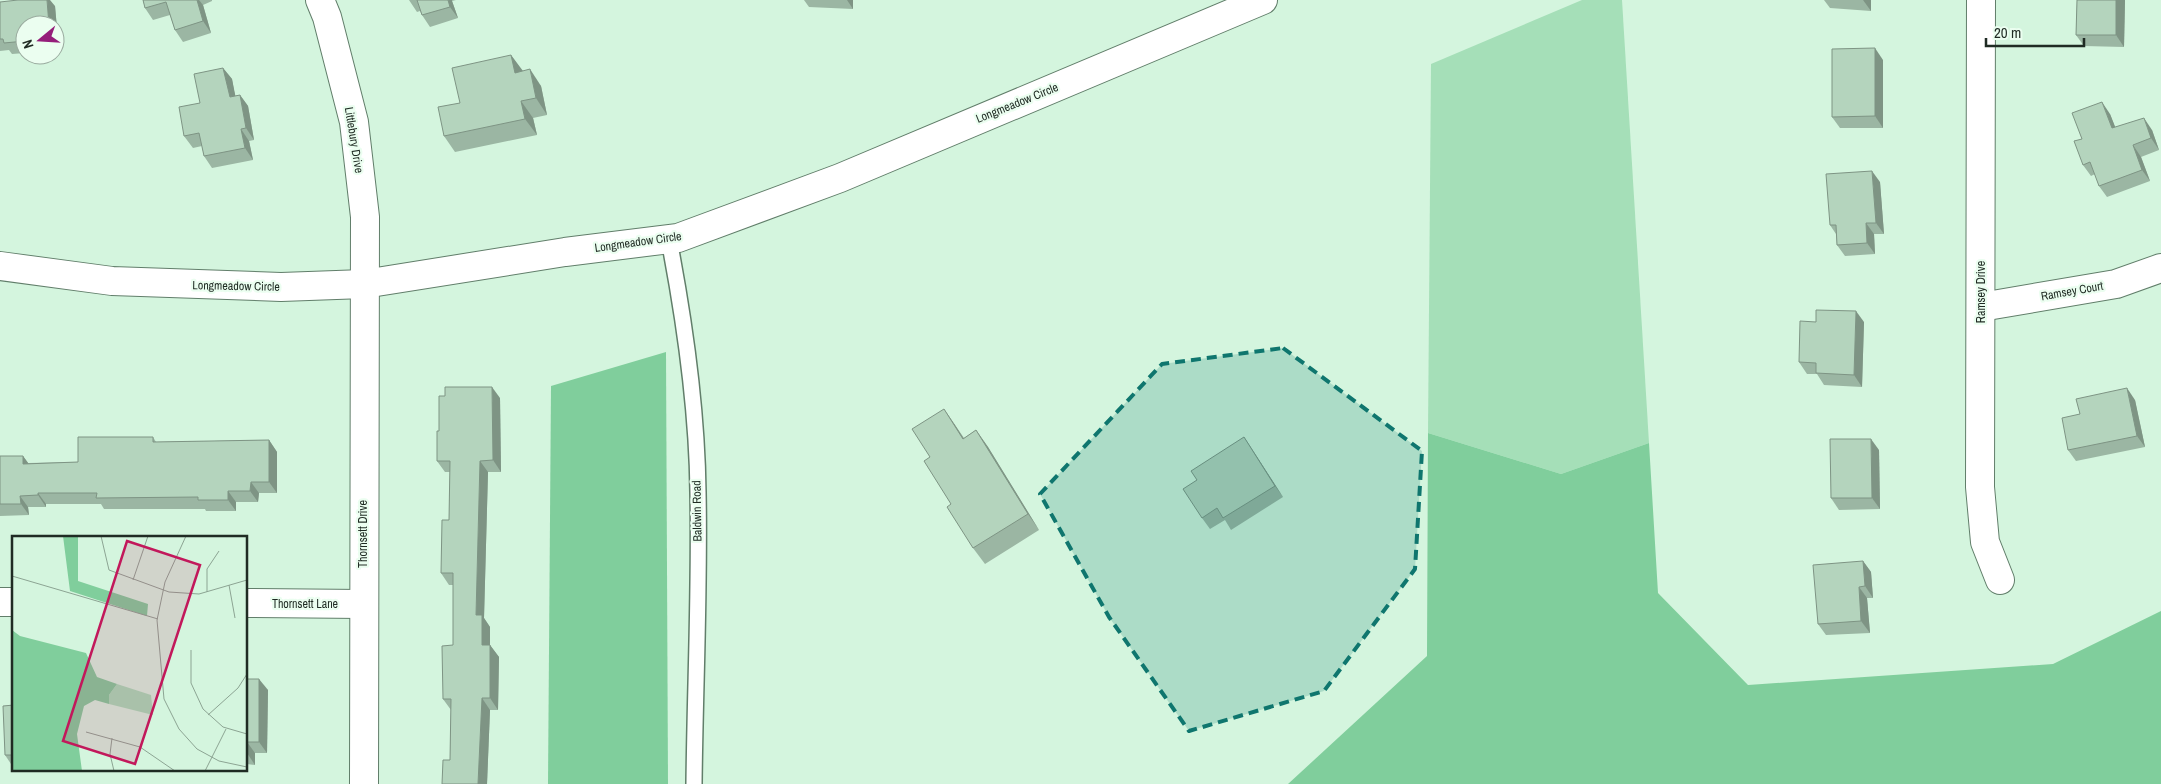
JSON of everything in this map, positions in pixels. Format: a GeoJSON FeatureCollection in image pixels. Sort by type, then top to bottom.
{"type":"FeatureCollection","features":[{"type":"Feature","properties":{"kind":"street","name":"Littlebury Drive"},"geometry":{"type":"LineString","coordinates":[[320,0],[328,17],[354,122],[365,217],[364,284]]}},
{"type":"Feature","properties":{"kind":"street","name":"Longmeadow Circle"},"geometry":{"type":"LineString","coordinates":[[0,266],[131,282],[281,287],[364,284],[565,252],[669,240],[840,178],[1263,0]]}},
{"type":"Feature","properties":{"kind":"street","name":"Ramsey Drive"},"geometry":{"type":"LineString","coordinates":[[1981,0],[1980,487],[1985,542],[2000,580]]}},
{"type":"Feature","properties":{"kind":"street","name":"Ramsey Court"},"geometry":{"type":"LineString","coordinates":[[1981,307],[2116,284],[2161,268]]}},
{"type":"Feature","properties":{"kind":"street","name":"Thornsett Drive"},"geometry":{"type":"LineString","coordinates":[[364,284],[364,784]]}},
{"type":"Feature","properties":{"kind":"street","name":"Thornsett Lane"},"geometry":{"type":"LineString","coordinates":[[248,603],[363,604]]}},
{"type":"Feature","properties":{"kind":"lane","name":"Baldwin Road"},"geometry":{"type":"LineString","coordinates":[[669,240],[684,315],[690,371],[698,491],[698,642],[694,784]]}},
{"type":"Feature","properties":{"kind":"highlighted area"},"geometry":{"type":"Polygon","coordinates":[[[1283,348],[1422,451],[1415,569],[1324,691],[1189,731],[1109,617],[1040,494],[1162,364],[1283,348]]]}},
{"type":"Feature","properties":{"kind":"green space"},"geometry":{"type":"Polygon","coordinates":[[[1582,0],[1622,0],[1649,443],[1561,474],[1428,433],[1431,64],[1582,0]]]}},
{"type":"Feature","properties":{"kind":"green space"},"geometry":{"type":"Polygon","coordinates":[[[666,352],[668,784],[548,784],[551,386],[666,352]]]}},
{"type":"Feature","properties":{"kind":"green space"},"geometry":{"type":"Polygon","coordinates":[[[1428,433],[1561,474],[1649,443],[1658,593],[1748,685],[2053,664],[2161,611],[2161,784],[1288,784],[1427,656],[1428,433]]]}},
{"type":"Feature","properties":{"kind":"building"},"geometry":{"type":"Polygon","coordinates":[[[47,0],[48,15],[15,15],[15,42],[4,43],[3,39],[0,39],[0,2],[47,0]]]}},
{"type":"Feature","properties":{"kind":"building"},"geometry":{"type":"Polygon","coordinates":[[[143,0],[197,0],[203,21],[175,30],[166,2],[145,8],[143,0]]]}},
{"type":"Feature","properties":{"kind":"building"},"geometry":{"type":"Polygon","coordinates":[[[417,0],[448,0],[450,7],[422,15],[417,0]]]}},
{"type":"Feature","properties":{"kind":"building"},"geometry":{"type":"Polygon","coordinates":[[[2077,0],[2116,0],[2116,35],[2076,35],[2077,0]]]}},
{"type":"Feature","properties":{"kind":"building"},"geometry":{"type":"Polygon","coordinates":[[[1875,48],[1875,116],[1832,117],[1832,49],[1875,48]]]}},
{"type":"Feature","properties":{"kind":"building"},"geometry":{"type":"Polygon","coordinates":[[[511,55],[515,73],[530,69],[536,98],[521,101],[525,119],[444,136],[438,107],[460,103],[452,68],[511,55]]]}},
{"type":"Feature","properties":{"kind":"building"},"geometry":{"type":"Polygon","coordinates":[[[223,68],[230,97],[240,95],[246,128],[241,129],[245,148],[204,156],[199,133],[184,136],[179,107],[200,103],[194,74],[223,68]]]}},
{"type":"Feature","properties":{"kind":"building"},"geometry":{"type":"Polygon","coordinates":[[[2102,102],[2112,128],[2144,118],[2151,138],[2133,145],[2142,170],[2099,186],[2090,162],[2083,165],[2074,141],[2082,139],[2072,113],[2102,102]]]}},
{"type":"Feature","properties":{"kind":"building"},"geometry":{"type":"Polygon","coordinates":[[[1872,171],[1876,223],[1866,223],[1867,243],[1837,245],[1836,225],[1830,225],[1826,174],[1872,171]]]}},
{"type":"Feature","properties":{"kind":"building"},"geometry":{"type":"Polygon","coordinates":[[[1816,310],[1856,311],[1854,375],[1816,373],[1816,363],[1799,362],[1800,321],[1816,322],[1816,310]]]}},
{"type":"Feature","properties":{"kind":"building"},"geometry":{"type":"Polygon","coordinates":[[[445,387],[492,387],[493,460],[480,461],[476,615],[482,615],[482,645],[490,645],[490,698],[482,698],[478,784],[442,784],[443,760],[450,760],[451,699],[443,699],[442,646],[453,645],[453,573],[441,573],[442,520],[449,520],[450,461],[437,461],[439,396],[445,396],[445,387]]]}},
{"type":"Feature","properties":{"kind":"building"},"geometry":{"type":"Polygon","coordinates":[[[2127,388],[2137,436],[2068,450],[2062,418],[2080,414],[2076,399],[2127,388]]]}},
{"type":"Feature","properties":{"kind":"building"},"geometry":{"type":"Polygon","coordinates":[[[944,409],[963,439],[976,430],[1028,514],[973,548],[947,507],[951,504],[924,461],[930,457],[912,429],[944,409]]]}},
{"type":"Feature","properties":{"kind":"building"},"geometry":{"type":"Polygon","coordinates":[[[78,437],[153,437],[153,442],[269,440],[269,482],[251,482],[250,491],[228,491],[228,500],[198,500],[198,497],[96,498],[97,493],[38,493],[38,495],[20,496],[21,504],[0,504],[0,456],[23,456],[23,464],[78,462],[78,437]]]}},
{"type":"Feature","properties":{"kind":"building"},"geometry":{"type":"Polygon","coordinates":[[[1244,437],[1275,486],[1223,518],[1217,508],[1202,518],[1183,489],[1197,480],[1191,471],[1244,437]]]}},
{"type":"Feature","properties":{"kind":"building"},"geometry":{"type":"Polygon","coordinates":[[[1830,439],[1871,439],[1872,498],[1831,498],[1830,439]]]}},
{"type":"Feature","properties":{"kind":"building"},"geometry":{"type":"Polygon","coordinates":[[[1863,561],[1865,586],[1859,587],[1861,621],[1818,624],[1813,565],[1863,561]]]}},
{"type":"Feature","properties":{"kind":"building"},"geometry":{"type":"Polygon","coordinates":[[[248,679],[259,679],[259,742],[248,742],[248,679]]]}},
{"type":"Feature","properties":{"kind":"building"},"geometry":{"type":"Polygon","coordinates":[[[12,705],[12,755],[5,755],[3,706],[12,705]]]}}]}
